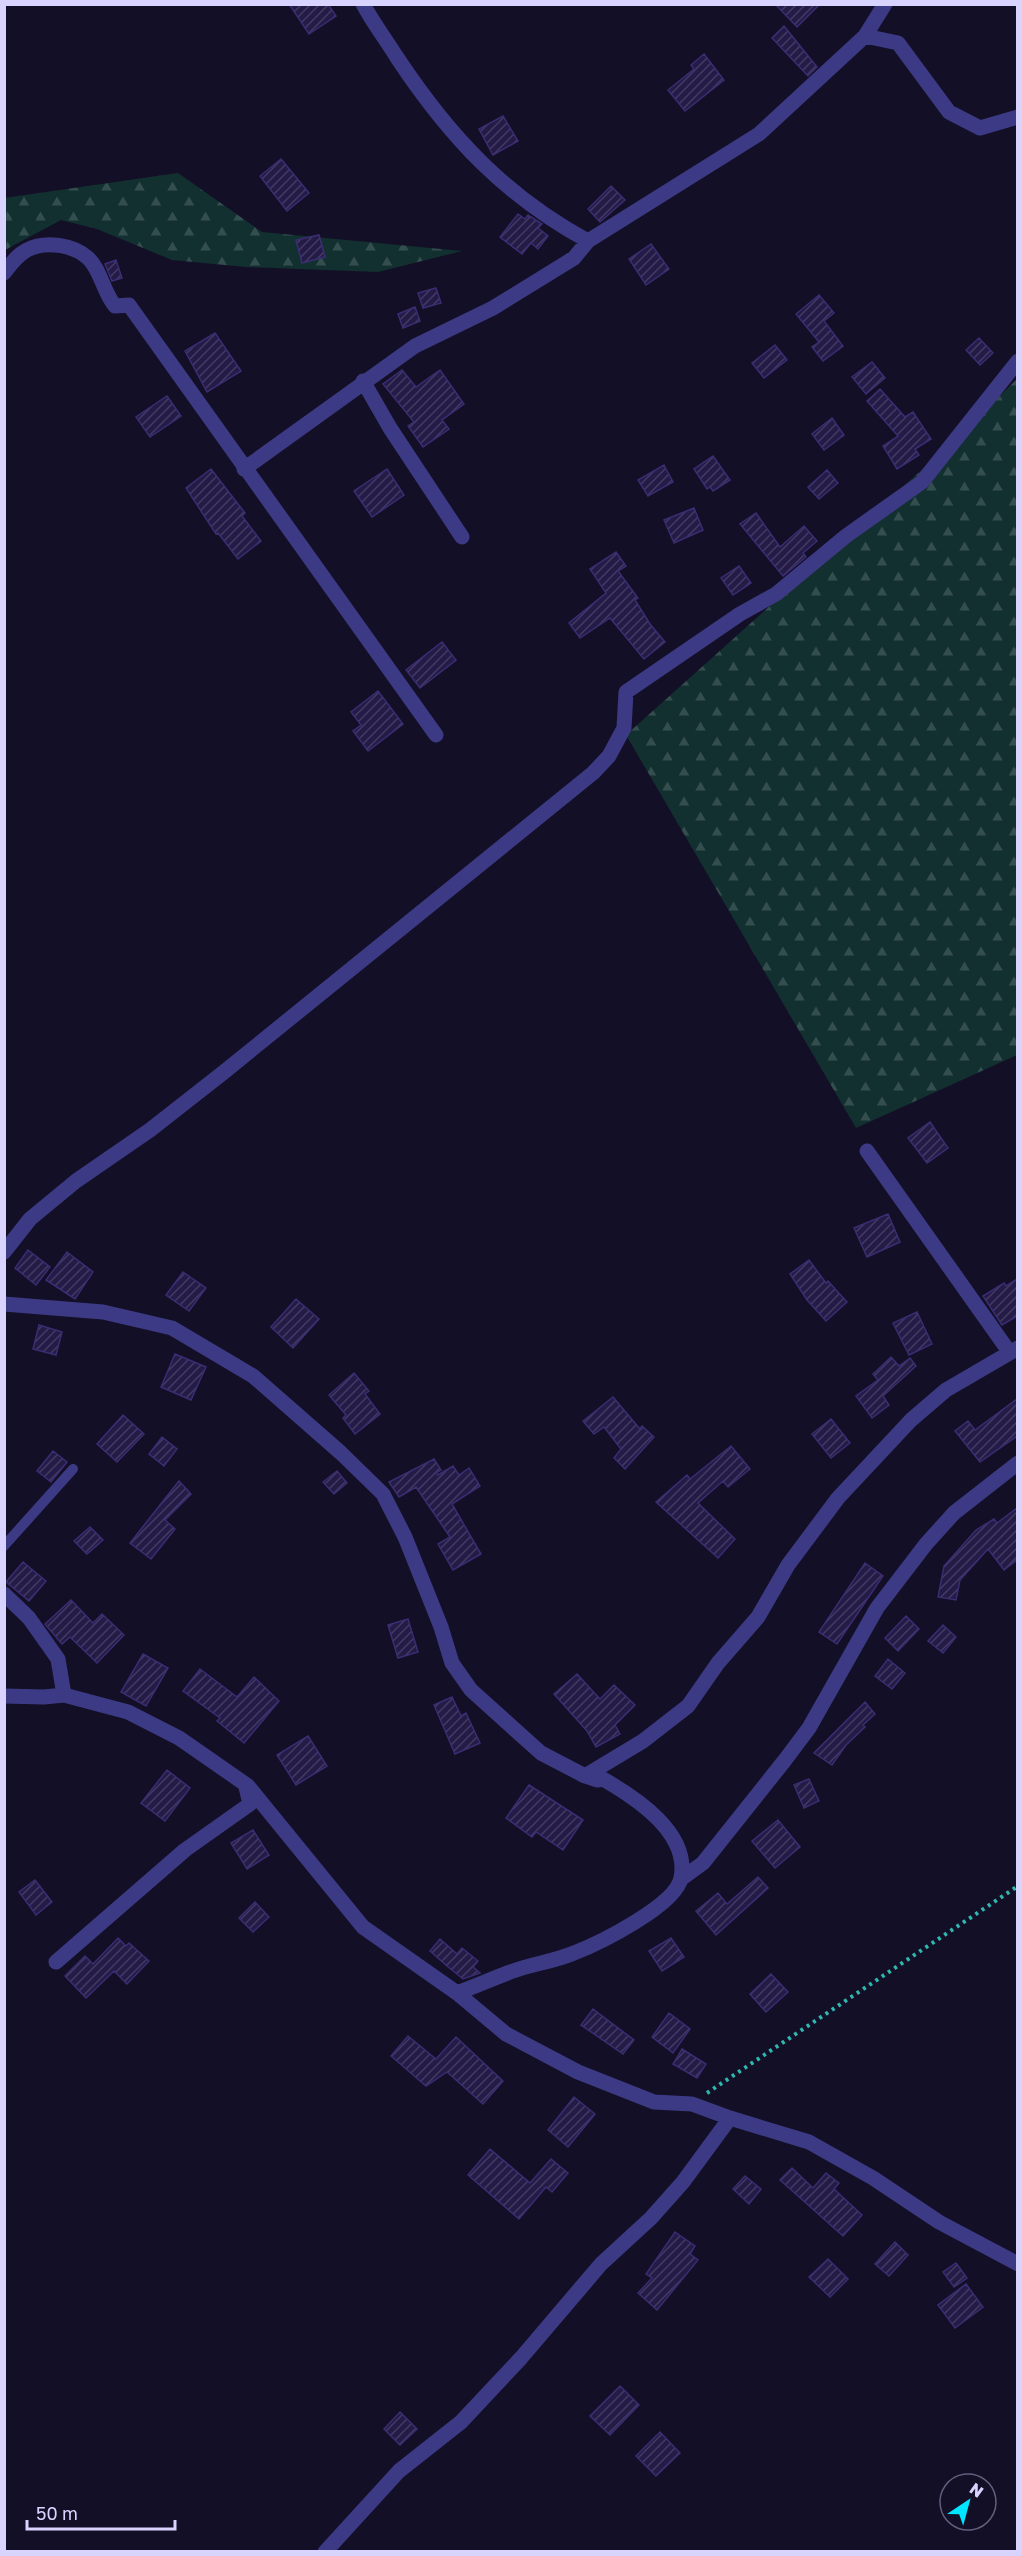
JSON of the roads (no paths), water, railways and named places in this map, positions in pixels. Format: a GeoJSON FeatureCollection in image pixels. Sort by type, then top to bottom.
{"type":"FeatureCollection","features":[{"type":"Feature","properties":{"kind":"street"},"geometry":{"type":"LineString","coordinates":[[363,4],[428,102],[460,143],[505,186],[558,225],[588,241]]}},
{"type":"Feature","properties":{"kind":"street"},"geometry":{"type":"LineString","coordinates":[[244,469],[363,381],[415,346],[493,308],[551,273],[574,258],[588,241],[759,134],[865,36],[885,4]]}},
{"type":"Feature","properties":{"kind":"street"},"geometry":{"type":"LineString","coordinates":[[865,36],[898,43],[949,112],[980,128],[1017,117]]}},
{"type":"Feature","properties":{"kind":"street"},"geometry":{"type":"LineString","coordinates":[[4,273],[20,254],[29,248],[72,246],[90,259],[106,295],[115,306],[129,305],[436,735]]}},
{"type":"Feature","properties":{"kind":"street"},"geometry":{"type":"LineString","coordinates":[[4,1252],[30,1219],[76,1181],[150,1130],[224,1072],[593,773],[609,756],[624,728],[626,692],[740,614],[776,594],[846,536],[922,482],[1017,361]]}},
{"type":"Feature","properties":{"kind":"street"},"geometry":{"type":"LineString","coordinates":[[363,381],[390,428],[462,537]]}},
{"type":"Feature","properties":{"kind":"street"},"geometry":{"type":"LineString","coordinates":[[585,1776],[642,1742],[688,1706],[718,1663],[758,1617],[788,1565],[838,1498],[911,1420],[946,1390],[1014,1350],[867,1151]]}},
{"type":"Feature","properties":{"kind":"street"},"geometry":{"type":"LineString","coordinates":[[4,1304],[103,1312],[172,1328],[253,1376],[342,1453],[383,1494],[405,1537],[441,1627],[452,1663],[471,1690],[541,1753],[585,1776],[597,1780],[603,1779],[618,1787],[664,1825],[677,1845],[681,1862],[681,1879]]}},
{"type":"Feature","properties":{"kind":"street"},"geometry":{"type":"LineString","coordinates":[[457,1993],[513,1971],[584,1948],[629,1925],[669,1897],[681,1879],[703,1863],[809,1728],[877,1608],[926,1544],[954,1513],[1017,1463]]}},
{"type":"Feature","properties":{"kind":"street"},"geometry":{"type":"LineString","coordinates":[[4,1594],[29,1618],[58,1659],[64,1695]]}},
{"type":"Feature","properties":{"kind":"street"},"geometry":{"type":"LineString","coordinates":[[4,1696],[64,1695],[128,1712],[179,1738],[246,1784],[363,1927],[457,1993],[506,2034],[578,2072],[654,2102],[692,2103],[730,2118],[809,2142],[873,2178],[939,2222],[1017,2264]]}},
{"type":"Feature","properties":{"kind":"street"},"geometry":{"type":"LineString","coordinates":[[56,1962],[185,1850],[250,1804],[246,1784]]}},
{"type":"Feature","properties":{"kind":"street"},"geometry":{"type":"LineString","coordinates":[[329,2550],[399,2471],[461,2422],[521,2358],[601,2264],[651,2218],[683,2182],[730,2118]]}},
{"type":"Feature","properties":{"kind":"lane"},"geometry":{"type":"LineString","coordinates":[[4,1546],[73,1469]]}}]}
